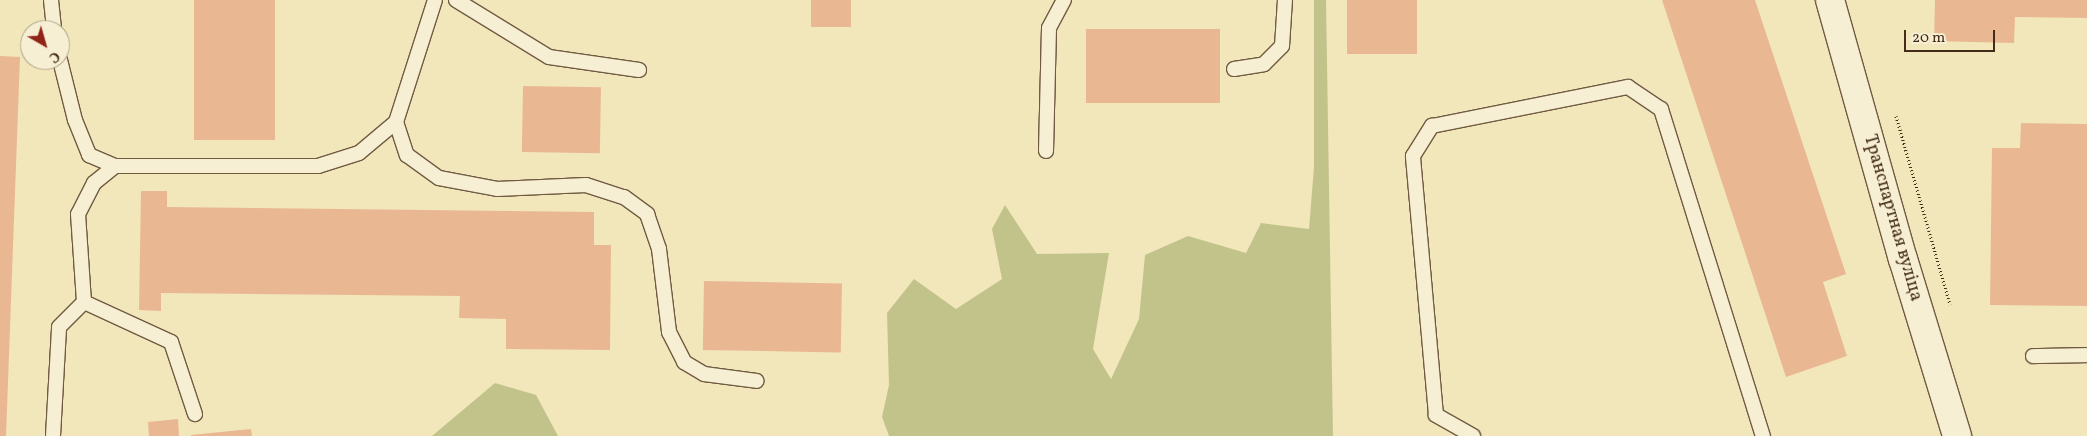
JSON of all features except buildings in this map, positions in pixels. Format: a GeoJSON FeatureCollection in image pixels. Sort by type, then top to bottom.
{"type":"FeatureCollection","features":[{"type":"Feature","properties":{"kind":"main road","name":"Транспартная вуліца"},"geometry":{"type":"LineString","coordinates":[[1830,0],[1903,259],[1957,436]]}},
{"type":"Feature","properties":{"kind":"lane"},"geometry":{"type":"LineString","coordinates":[[51,0],[53,20]]}},
{"type":"Feature","properties":{"kind":"lane"},"geometry":{"type":"LineString","coordinates":[[62,70],[75,120],[89,155],[115,166],[318,166],[359,153],[396,122],[435,0]]}},
{"type":"Feature","properties":{"kind":"lane"},"geometry":{"type":"LineString","coordinates":[[456,0],[549,57],[638,70]]}},
{"type":"Feature","properties":{"kind":"lane"},"geometry":{"type":"LineString","coordinates":[[1046,151],[1049,28],[1064,0]]}},
{"type":"Feature","properties":{"kind":"lane"},"geometry":{"type":"LineString","coordinates":[[1234,69],[1264,64],[1282,46],[1285,0]]}},
{"type":"Feature","properties":{"kind":"lane"},"geometry":{"type":"LineString","coordinates":[[1473,436],[1436,415],[1414,156],[1432,126],[1628,87],[1661,109],[1764,436]]}},
{"type":"Feature","properties":{"kind":"lane"},"geometry":{"type":"LineString","coordinates":[[396,122],[407,155],[439,178],[497,189],[586,185],[632,203],[647,214],[656,241],[669,332],[684,362],[704,374],[757,381]]}},
{"type":"Feature","properties":{"kind":"lane"},"geometry":{"type":"LineString","coordinates":[[53,436],[59,327],[84,302],[78,214],[94,182],[115,166]]}},
{"type":"Feature","properties":{"kind":"lane"},"geometry":{"type":"LineString","coordinates":[[84,302],[171,342],[195,414]]}},
{"type":"Feature","properties":{"kind":"lane"},"geometry":{"type":"LineString","coordinates":[[2034,356],[2087,355]]}},
{"type":"Feature","properties":{"kind":"path"},"geometry":{"type":"LineString","coordinates":[[1893,107],[1953,314]]}},
{"type":"Feature","properties":{"kind":"green space"},"geometry":{"type":"Polygon","coordinates":[[[1314,0],[1326,0],[1333,436],[889,436],[882,417],[889,385],[887,313],[914,279],[956,309],[1002,279],[992,229],[1005,205],[1037,254],[1109,253],[1093,349],[1111,379],[1139,319],[1145,255],[1188,236],[1246,253],[1261,223],[1309,229],[1314,167],[1314,0]]]}},
{"type":"Feature","properties":{"kind":"green space"},"geometry":{"type":"Polygon","coordinates":[[[495,383],[536,395],[558,436],[432,436],[495,383]]]}}]}
